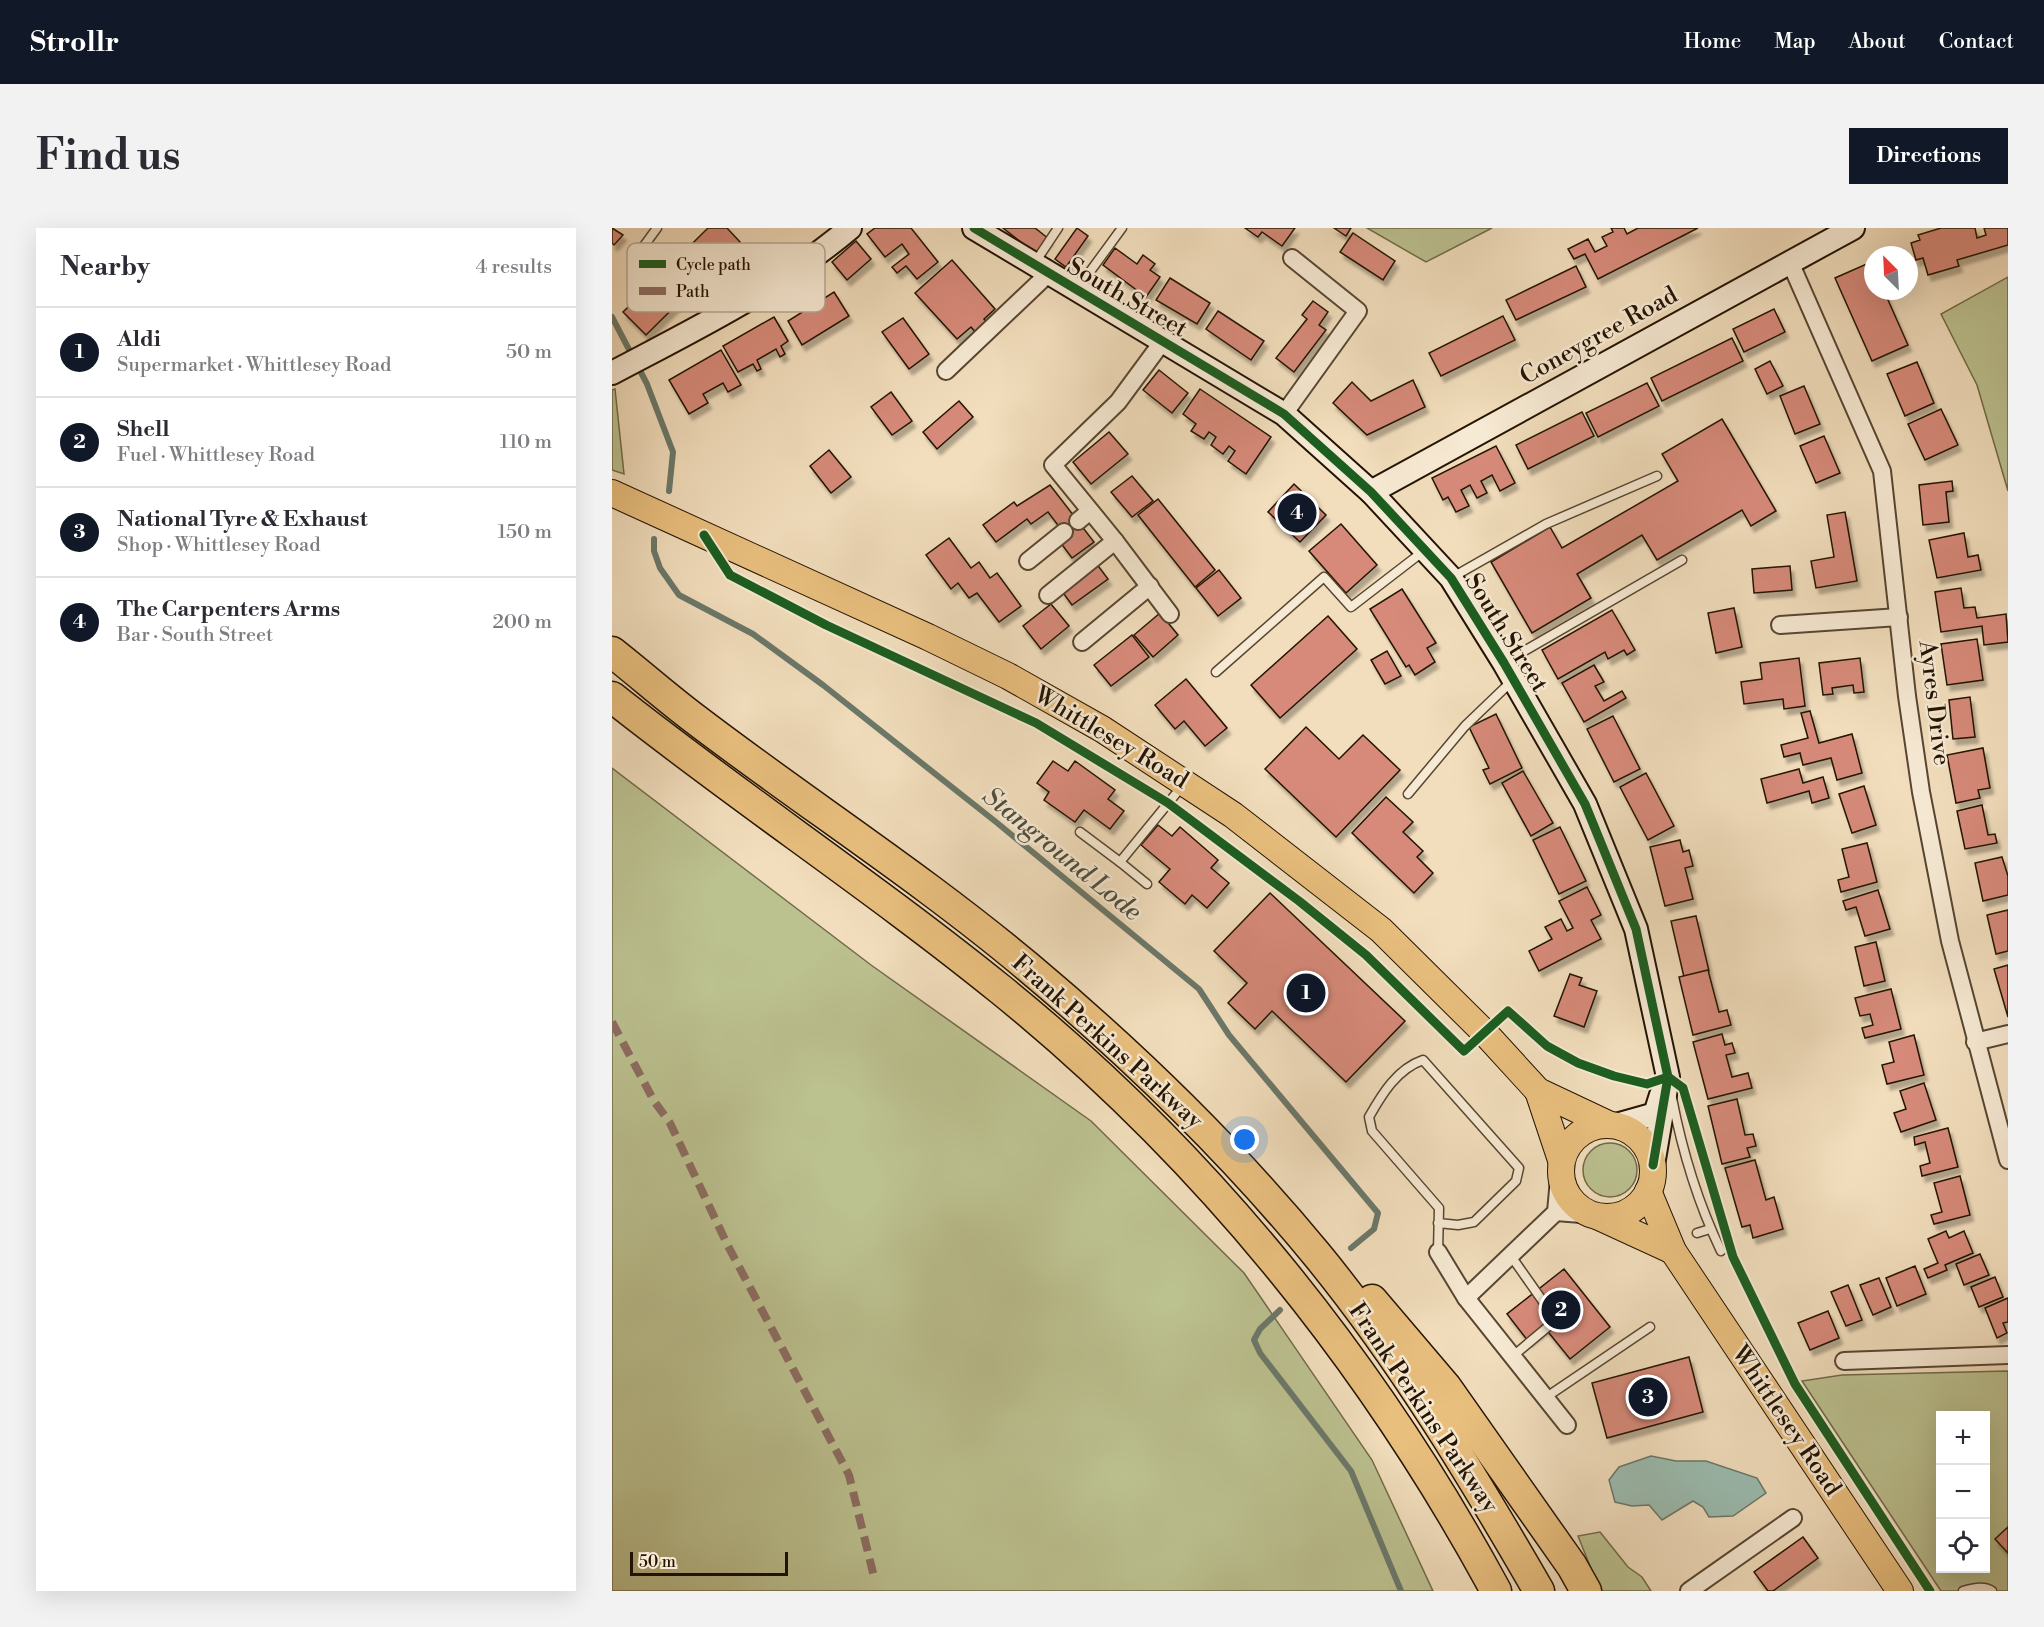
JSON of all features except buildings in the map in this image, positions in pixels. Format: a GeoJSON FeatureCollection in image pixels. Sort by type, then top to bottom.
{"type":"FeatureCollection","features":[{"type":"Feature","properties":{"kind":"highway","name":"Frank Perkins Parkway"},"geometry":{"type":"LineString","coordinates":[[612,651],[694,718],[903,870],[1026,966],[1118,1045],[1191,1115],[1318,1256],[1427,1407],[1539,1591]]}},
{"type":"Feature","properties":{"kind":"highway","name":"Frank Perkins Parkway"},"geometry":{"type":"LineString","coordinates":[[612,698],[676,748],[880,896],[1002,990],[1095,1071],[1166,1139],[1296,1287],[1398,1426],[1460,1524],[1496,1591]]}},
{"type":"Feature","properties":{"kind":"highway"},"geometry":{"type":"LineString","coordinates":[[1318,1256],[1380,1307],[1446,1388],[1540,1519],[1586,1591]]}},
{"type":"Feature","properties":{"kind":"highway"},"geometry":{"type":"LineString","coordinates":[[1460,1524],[1483,1591]]}},
{"type":"Feature","properties":{"kind":"main road","name":"Whittlesey Road"},"geometry":{"type":"LineString","coordinates":[[612,493],[928,637],[1008,676],[1102,729],[1233,815],[1381,930],[1538,1091],[1612,1125]]}},
{"type":"Feature","properties":{"kind":"main road","name":"Whittlesey Road"},"geometry":{"type":"LineString","coordinates":[[1538,1091],[1561,1164]]}},
{"type":"Feature","properties":{"kind":"main road"},"geometry":{"type":"LineString","coordinates":[[1597,1216],[1628,1212],[1648,1191],[1653,1166],[1649,1151],[1641,1139],[1629,1130],[1612,1125],[1592,1126],[1578,1134],[1568,1145],[1561,1164],[1562,1184],[1569,1198],[1580,1209],[1673,1251]]}},
{"type":"Feature","properties":{"kind":"main road","name":"Whittlesey Road"},"geometry":{"type":"LineString","coordinates":[[1648,1191],[1673,1251],[1900,1591]]}},
{"type":"Feature","properties":{"kind":"street"},"geometry":{"type":"LineString","coordinates":[[825,248],[850,228]]}},
{"type":"Feature","properties":{"kind":"street","name":"South Street"},"geometry":{"type":"LineString","coordinates":[[974,228],[1284,414],[1371,492],[1450,578],[1509,671],[1586,804],[1636,929],[1668,1077],[1653,1166]]}},
{"type":"Feature","properties":{"kind":"street","name":"Coneygree Road"},"geometry":{"type":"LineString","coordinates":[[1371,492],[1853,228]]}},
{"type":"Feature","properties":{"kind":"street"},"geometry":{"type":"LineString","coordinates":[[1284,414],[1358,311],[1292,258]]}},
{"type":"Feature","properties":{"kind":"street","name":"Ayres Drive"},"geometry":{"type":"LineString","coordinates":[[1790,262],[1877,455],[1885,487],[1907,696],[1921,792],[1950,941],[2008,1160]]}},
{"type":"Feature","properties":{"kind":"street"},"geometry":{"type":"LineString","coordinates":[[946,371],[1041,269]]}},
{"type":"Feature","properties":{"kind":"street"},"geometry":{"type":"LineString","coordinates":[[618,370],[728,312]]}},
{"type":"Feature","properties":{"kind":"street"},"geometry":{"type":"LineString","coordinates":[[1164,341],[1118,402],[1053,465],[1084,516],[1115,541],[1170,614]]}},
{"type":"Feature","properties":{"kind":"street"},"geometry":{"type":"LineString","coordinates":[[1028,561],[1064,532]]}},
{"type":"Feature","properties":{"kind":"street"},"geometry":{"type":"LineString","coordinates":[[1048,595],[1115,541]]}},
{"type":"Feature","properties":{"kind":"street"},"geometry":{"type":"LineString","coordinates":[[1082,642],[1150,586]]}},
{"type":"Feature","properties":{"kind":"street"},"geometry":{"type":"LineString","coordinates":[[1780,625],[1899,617]]}},
{"type":"Feature","properties":{"kind":"street"},"geometry":{"type":"LineString","coordinates":[[1975,1042],[2008,1034]]}},
{"type":"Feature","properties":{"kind":"street"},"geometry":{"type":"LineString","coordinates":[[1612,1125],[1655,1114],[1668,1077]]}},
{"type":"Feature","properties":{"kind":"street"},"geometry":{"type":"LineString","coordinates":[[1466,1298],[1556,1212],[1561,1164]]}},
{"type":"Feature","properties":{"kind":"street"},"geometry":{"type":"LineString","coordinates":[[1556,1212],[1597,1216]]}},
{"type":"Feature","properties":{"kind":"street"},"geometry":{"type":"LineString","coordinates":[[1438,1252],[1466,1298],[1567,1425]]}},
{"type":"Feature","properties":{"kind":"street"},"geometry":{"type":"LineString","coordinates":[[1844,1361],[2008,1355]]}},
{"type":"Feature","properties":{"kind":"street"},"geometry":{"type":"LineString","coordinates":[[1689,1591],[1793,1518]]}},
{"type":"Feature","properties":{"kind":"lane"},"geometry":{"type":"LineString","coordinates":[[646,243],[657,228]]}},
{"type":"Feature","properties":{"kind":"lane"},"geometry":{"type":"LineString","coordinates":[[1041,269],[1059,228]]}},
{"type":"Feature","properties":{"kind":"lane"},"geometry":{"type":"LineString","coordinates":[[1076,290],[1122,228]]}},
{"type":"Feature","properties":{"kind":"lane"},"geometry":{"type":"LineString","coordinates":[[1450,578],[1546,524],[1657,476]]}},
{"type":"Feature","properties":{"kind":"lane"},"geometry":{"type":"LineString","coordinates":[[1216,672],[1324,577],[1351,607],[1425,550]]}},
{"type":"Feature","properties":{"kind":"lane"},"geometry":{"type":"LineString","coordinates":[[1407,794],[1509,671],[1682,560]]}},
{"type":"Feature","properties":{"kind":"lane"},"geometry":{"type":"LineString","coordinates":[[1120,862],[1185,782]]}},
{"type":"Feature","properties":{"kind":"lane"},"geometry":{"type":"LineString","coordinates":[[1080,832],[1147,884]]}},
{"type":"Feature","properties":{"kind":"lane"},"geometry":{"type":"LineString","coordinates":[[1438,1223],[1458,1225],[1474,1222],[1516,1181],[1519,1168],[1423,1060],[1409,1065],[1383,1092],[1369,1117],[1372,1131],[1439,1208],[1438,1223],[1438,1252]]}},
{"type":"Feature","properties":{"kind":"lane"},"geometry":{"type":"LineString","coordinates":[[1668,1077],[1678,1131],[1710,1229],[1721,1251]]}},
{"type":"Feature","properties":{"kind":"lane"},"geometry":{"type":"LineString","coordinates":[[1696,1233],[1710,1229]]}},
{"type":"Feature","properties":{"kind":"lane"},"geometry":{"type":"LineString","coordinates":[[1511,1256],[1556,1320],[1513,1356]]}},
{"type":"Feature","properties":{"kind":"lane"},"geometry":{"type":"LineString","coordinates":[[1545,1398],[1650,1326]]}},
{"type":"Feature","properties":{"kind":"lane"},"geometry":{"type":"LineString","coordinates":[[1963,1591],[1974,1588],[1989,1588],[1992,1591]]}},
{"type":"Feature","properties":{"kind":"green space"},"geometry":{"type":"Polygon","coordinates":[[[1367,228],[1492,228],[1426,262],[1367,228]]]}},
{"type":"Feature","properties":{"kind":"green space"},"geometry":{"type":"Polygon","coordinates":[[[2008,277],[2008,491],[1977,385],[1941,314],[2008,277]]]}},
{"type":"Feature","properties":{"kind":"green space"},"geometry":{"type":"Polygon","coordinates":[[[615,389],[624,474],[612,470],[612,390],[615,389]]]}},
{"type":"Feature","properties":{"kind":"green space"},"geometry":{"type":"Polygon","coordinates":[[[612,768],[871,965],[1091,1121],[1244,1273],[1372,1460],[1433,1591],[612,1591],[612,768]]]}},
{"type":"Feature","properties":{"kind":"green space"},"geometry":{"type":"Polygon","coordinates":[[[1610,1143],[1620,1145],[1629,1151],[1635,1160],[1637,1170],[1635,1180],[1629,1189],[1620,1195],[1610,1197],[1600,1195],[1591,1189],[1585,1180],[1583,1170],[1585,1160],[1591,1151],[1600,1145],[1610,1143]]]}},
{"type":"Feature","properties":{"kind":"green space"},"geometry":{"type":"Polygon","coordinates":[[[2008,1371],[2008,1591],[1941,1591],[1802,1381],[1842,1375],[2008,1371]]]}},
{"type":"Feature","properties":{"kind":"green space"},"geometry":{"type":"Polygon","coordinates":[[[1600,1532],[1628,1567],[1642,1577],[1651,1591],[1600,1591],[1578,1536],[1600,1532]]]}},
{"type":"Feature","properties":{"kind":"water"},"geometry":{"type":"Polygon","coordinates":[[[1651,1456],[1676,1461],[1706,1461],[1757,1478],[1766,1493],[1733,1516],[1709,1517],[1703,1507],[1693,1501],[1662,1520],[1649,1505],[1632,1506],[1615,1502],[1609,1480],[1619,1467],[1651,1456]]]}},
{"type":"Feature","properties":{"kind":"waterway","name":"Stanground Lode"},"geometry":{"type":"LineString","coordinates":[[612,317],[647,384],[673,452],[669,491]]}},
{"type":"Feature","properties":{"kind":"waterway","name":"Stanground Lode"},"geometry":{"type":"LineString","coordinates":[[654,539],[654,551],[660,568],[679,595],[753,634],[823,685],[996,822],[1199,989],[1229,1035],[1378,1213],[1374,1229],[1351,1248]]}},
{"type":"Feature","properties":{"kind":"waterway","name":"Stanground Lode"},"geometry":{"type":"LineString","coordinates":[[1280,1310],[1260,1329],[1254,1340],[1260,1353],[1351,1471],[1401,1591]]}},
{"type":"Feature","properties":{"kind":"marked path"},"geometry":{"type":"LineString","coordinates":[[612,1022],[654,1101],[670,1123],[727,1244],[849,1475],[875,1581]]}},
{"type":"Feature","properties":{"kind":"cycle path"},"geometry":{"type":"LineString","coordinates":[[974,228],[1284,414],[1371,492],[1451,578],[1504,663],[1585,804],[1636,929],[1668,1077],[1653,1165]]}},
{"type":"Feature","properties":{"kind":"cycle path"},"geometry":{"type":"LineString","coordinates":[[704,535],[730,575],[826,625],[1036,723],[1168,803],[1299,901],[1366,955],[1464,1051],[1508,1011],[1547,1046],[1578,1063],[1614,1076],[1647,1084],[1668,1077],[1683,1088],[1733,1257],[1795,1384],[1930,1591]]}},
{"type":"Feature","properties":{"kind":"place","name":"The Carpenters Arms"},"geometry":{"type":"Point","coordinates":[1297,513]}},
{"type":"Feature","properties":{"kind":"place","name":"Aldi"},"geometry":{"type":"Point","coordinates":[1306,993]}},
{"type":"Feature","properties":{"kind":"place","name":"Shell"},"geometry":{"type":"Point","coordinates":[1561,1310]}},
{"type":"Feature","properties":{"kind":"place","name":"National Tyre & Exhaust"},"geometry":{"type":"Point","coordinates":[1648,1397]}}]}
